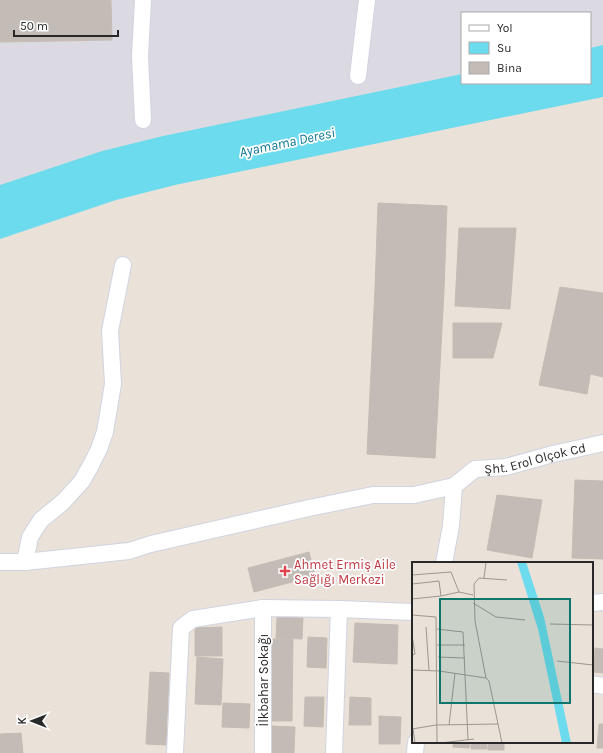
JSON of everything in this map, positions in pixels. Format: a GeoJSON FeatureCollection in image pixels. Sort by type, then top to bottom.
{"type":"FeatureCollection","features":[{"type":"Feature","properties":{"kind":"street"},"geometry":{"type":"LineString","coordinates":[[143,0],[140,56],[144,120]]}},
{"type":"Feature","properties":{"kind":"street"},"geometry":{"type":"LineString","coordinates":[[358,76],[367,0]]}},
{"type":"Feature","properties":{"kind":"street"},"geometry":{"type":"LineString","coordinates":[[25,562],[30,537],[41,520],[63,502],[82,481],[99,449],[105,432],[113,384],[110,331],[123,265]]}},
{"type":"Feature","properties":{"kind":"street","name":"Şht. Erol Olçok Cd"},"geometry":{"type":"LineString","coordinates":[[454,486],[475,469],[506,467],[553,454],[603,443]]}},
{"type":"Feature","properties":{"kind":"street"},"geometry":{"type":"LineString","coordinates":[[0,562],[25,562],[129,551],[151,544],[373,495],[414,495],[454,486],[451,526],[444,562]]}},
{"type":"Feature","properties":{"kind":"street"},"geometry":{"type":"LineString","coordinates":[[593,603],[603,602]]}},
{"type":"Feature","properties":{"kind":"street"},"geometry":{"type":"LineString","coordinates":[[175,753],[181,628],[193,619],[263,608],[412,612]]}},
{"type":"Feature","properties":{"kind":"street","name":"İlkbahar Sokağı"},"geometry":{"type":"LineString","coordinates":[[263,608],[263,753]]}},
{"type":"Feature","properties":{"kind":"street"},"geometry":{"type":"LineString","coordinates":[[334,753],[339,609]]}},
{"type":"Feature","properties":{"kind":"street"},"geometry":{"type":"LineString","coordinates":[[593,684],[603,686]]}},
{"type":"Feature","properties":{"kind":"street"},"geometry":{"type":"LineString","coordinates":[[415,753],[416,743]]}},
{"type":"Feature","properties":{"kind":"shaded area"},"geometry":{"type":"Polygon","coordinates":[[[0,0],[603,0],[603,45],[591,48],[591,12],[461,12],[461,74],[163,136],[102,151],[0,185],[0,0]]]}},
{"type":"Feature","properties":{"kind":"water","name":"Ayamama Deresi"},"geometry":{"type":"Polygon","coordinates":[[[603,45],[603,97],[175,185],[116,200],[0,239],[0,185],[102,151],[163,136],[461,74],[461,84],[591,84],[591,48],[603,45]]]}},
{"type":"Feature","properties":{"kind":"building"},"geometry":{"type":"Polygon","coordinates":[[[0,0],[111,0],[112,40],[0,42],[0,0]]]}},
{"type":"Feature","properties":{"kind":"building"},"geometry":{"type":"Polygon","coordinates":[[[378,203],[447,206],[444,291],[375,289],[378,203]]]}},
{"type":"Feature","properties":{"kind":"building"},"geometry":{"type":"Polygon","coordinates":[[[459,228],[516,228],[510,309],[455,306],[459,228]]]}},
{"type":"Feature","properties":{"kind":"building"},"geometry":{"type":"Polygon","coordinates":[[[560,287],[603,293],[587,394],[539,385],[560,287]]]}},
{"type":"Feature","properties":{"kind":"building"},"geometry":{"type":"Polygon","coordinates":[[[375,289],[444,291],[435,458],[367,454],[375,289]]]}},
{"type":"Feature","properties":{"kind":"building"},"geometry":{"type":"Polygon","coordinates":[[[603,299],[603,377],[590,374],[603,299]]]}},
{"type":"Feature","properties":{"kind":"building"},"geometry":{"type":"Polygon","coordinates":[[[453,323],[502,323],[493,358],[453,358],[453,323]]]}},
{"type":"Feature","properties":{"kind":"building"},"geometry":{"type":"Polygon","coordinates":[[[575,480],[603,481],[603,559],[572,558],[575,480]]]}},
{"type":"Feature","properties":{"kind":"building"},"geometry":{"type":"Polygon","coordinates":[[[497,495],[542,500],[532,558],[487,550],[497,495]]]}},
{"type":"Feature","properties":{"kind":"building"},"geometry":{"type":"Polygon","coordinates":[[[309,552],[315,576],[254,592],[248,568],[309,552]]]}},
{"type":"Feature","properties":{"kind":"building"},"geometry":{"type":"Polygon","coordinates":[[[277,617],[303,618],[302,639],[276,638],[277,617]]]}},
{"type":"Feature","properties":{"kind":"building"},"geometry":{"type":"Polygon","coordinates":[[[355,623],[398,625],[397,664],[353,662],[355,623]]]}},
{"type":"Feature","properties":{"kind":"building"},"geometry":{"type":"Polygon","coordinates":[[[222,627],[222,656],[195,656],[195,628],[222,627]]]}},
{"type":"Feature","properties":{"kind":"building"},"geometry":{"type":"Polygon","coordinates":[[[308,637],[327,638],[326,668],[307,667],[308,637]]]}},
{"type":"Feature","properties":{"kind":"building"},"geometry":{"type":"Polygon","coordinates":[[[272,639],[293,639],[292,721],[272,721],[272,639]]]}},
{"type":"Feature","properties":{"kind":"building"},"geometry":{"type":"Polygon","coordinates":[[[595,648],[603,649],[603,673],[593,672],[595,648]]]}},
{"type":"Feature","properties":{"kind":"building"},"geometry":{"type":"Polygon","coordinates":[[[197,657],[223,659],[221,705],[195,704],[197,657]]]}},
{"type":"Feature","properties":{"kind":"building"},"geometry":{"type":"Polygon","coordinates":[[[150,672],[169,673],[166,745],[146,744],[150,672]]]}},
{"type":"Feature","properties":{"kind":"building"},"geometry":{"type":"Polygon","coordinates":[[[305,697],[324,697],[323,727],[304,726],[305,697]]]}},
{"type":"Feature","properties":{"kind":"building"},"geometry":{"type":"Polygon","coordinates":[[[350,697],[371,698],[371,725],[349,725],[350,697]]]}},
{"type":"Feature","properties":{"kind":"building"},"geometry":{"type":"Polygon","coordinates":[[[223,703],[250,704],[249,728],[222,727],[223,703]]]}},
{"type":"Feature","properties":{"kind":"building"},"geometry":{"type":"Polygon","coordinates":[[[379,716],[401,717],[400,744],[379,744],[379,716]]]}},
{"type":"Feature","properties":{"kind":"building"},"geometry":{"type":"Polygon","coordinates":[[[599,724],[603,724],[603,748],[597,748],[599,724]]]}},
{"type":"Feature","properties":{"kind":"building"},"geometry":{"type":"Polygon","coordinates":[[[271,726],[295,727],[294,753],[270,753],[271,726]]]}},
{"type":"Feature","properties":{"kind":"building"},"geometry":{"type":"Polygon","coordinates":[[[21,733],[23,753],[0,753],[0,734],[21,733]]]}},
{"type":"Feature","properties":{"kind":"building"},"geometry":{"type":"Polygon","coordinates":[[[453,743],[470,743],[469,748],[453,747],[453,743]]]}},
{"type":"Feature","properties":{"kind":"building"},"geometry":{"type":"Polygon","coordinates":[[[471,743],[486,743],[487,749],[471,749],[471,743]]]}},
{"type":"Feature","properties":{"kind":"building"},"geometry":{"type":"Polygon","coordinates":[[[488,743],[504,743],[504,750],[488,750],[488,743]]]}},
{"type":"Feature","properties":{"kind":"place","name":"Ahmet Ermiş Aile Sağlığı Merkezi"},"geometry":{"type":"Point","coordinates":[285,571]}}]}
